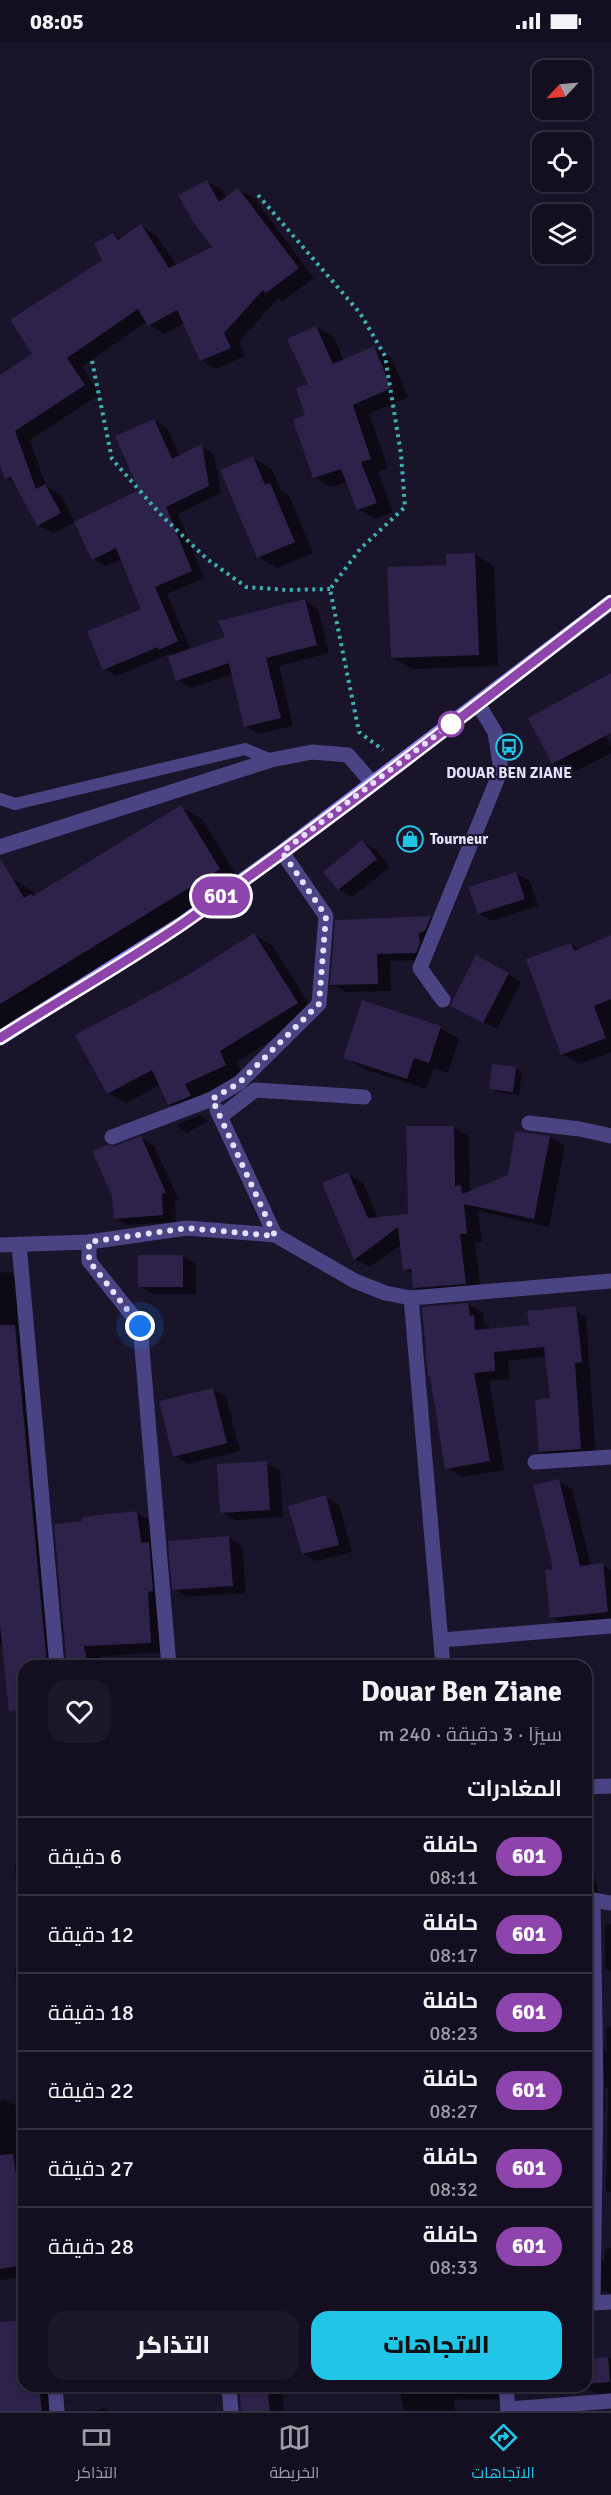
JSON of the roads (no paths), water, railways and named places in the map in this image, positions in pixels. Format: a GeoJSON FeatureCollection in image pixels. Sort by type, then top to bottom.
{"type":"FeatureCollection","features":[{"type":"Feature","properties":{"kind":"main road"},"geometry":{"type":"LineString","coordinates":[[0,1038],[183,924],[373,784],[611,602]]}},
{"type":"Feature","properties":{"kind":"street"},"geometry":{"type":"LineString","coordinates":[[443,1000],[420,968],[501,770],[495,732],[478,704]]}},
{"type":"Feature","properties":{"kind":"street"},"geometry":{"type":"LineString","coordinates":[[0,847],[271,760],[312,752],[348,755],[373,784]]}},
{"type":"Feature","properties":{"kind":"street"},"geometry":{"type":"LineString","coordinates":[[112,1137],[212,1099],[239,1083],[319,1004],[326,916],[282,852]]}},
{"type":"Feature","properties":{"kind":"street"},"geometry":{"type":"LineString","coordinates":[[220,1117],[255,1090],[364,1097]]}},
{"type":"Feature","properties":{"kind":"street"},"geometry":{"type":"LineString","coordinates":[[212,1099],[275,1236]]}},
{"type":"Feature","properties":{"kind":"street"},"geometry":{"type":"LineString","coordinates":[[530,1123],[580,1129],[611,1136]]}},
{"type":"Feature","properties":{"kind":"street"},"geometry":{"type":"LineString","coordinates":[[0,1245],[89,1242],[187,1228],[275,1236],[355,1281],[385,1293],[411,1298],[611,1281]]}},
{"type":"Feature","properties":{"kind":"street"},"geometry":{"type":"LineString","coordinates":[[89,1242],[89,1261],[140,1326],[168,1660]]}},
{"type":"Feature","properties":{"kind":"street"},"geometry":{"type":"LineString","coordinates":[[20,1244],[56,1660]]}},
{"type":"Feature","properties":{"kind":"street"},"geometry":{"type":"LineString","coordinates":[[411,1298],[443,1660]]}},
{"type":"Feature","properties":{"kind":"street"},"geometry":{"type":"LineString","coordinates":[[536,1462],[611,1457]]}},
{"type":"Feature","properties":{"kind":"street"},"geometry":{"type":"LineString","coordinates":[[442,1640],[611,1626]]}},
{"type":"Feature","properties":{"kind":"street"},"geometry":{"type":"LineString","coordinates":[[592,1787],[611,1786]]}},
{"type":"Feature","properties":{"kind":"street"},"geometry":{"type":"LineString","coordinates":[[611,1903],[593,1900],[604,2088],[593,2303],[611,2302]]}},
{"type":"Feature","properties":{"kind":"street"},"geometry":{"type":"LineString","coordinates":[[55,2392],[57,2411]]}},
{"type":"Feature","properties":{"kind":"street"},"geometry":{"type":"LineString","coordinates":[[229,2392],[231,2411]]}},
{"type":"Feature","properties":{"kind":"street"},"geometry":{"type":"LineString","coordinates":[[506,2392],[508,2410],[611,2401]]}},
{"type":"Feature","properties":{"kind":"lane"},"geometry":{"type":"LineString","coordinates":[[0,799],[15,804],[245,749],[271,760]]}},
{"type":"Feature","properties":{"kind":"place","name":"DOUAR BEN ZIANE"},"geometry":{"type":"Point","coordinates":[509,747]}},
{"type":"Feature","properties":{"kind":"place","name":"Tourneur"},"geometry":{"type":"Point","coordinates":[410,839]}}]}
